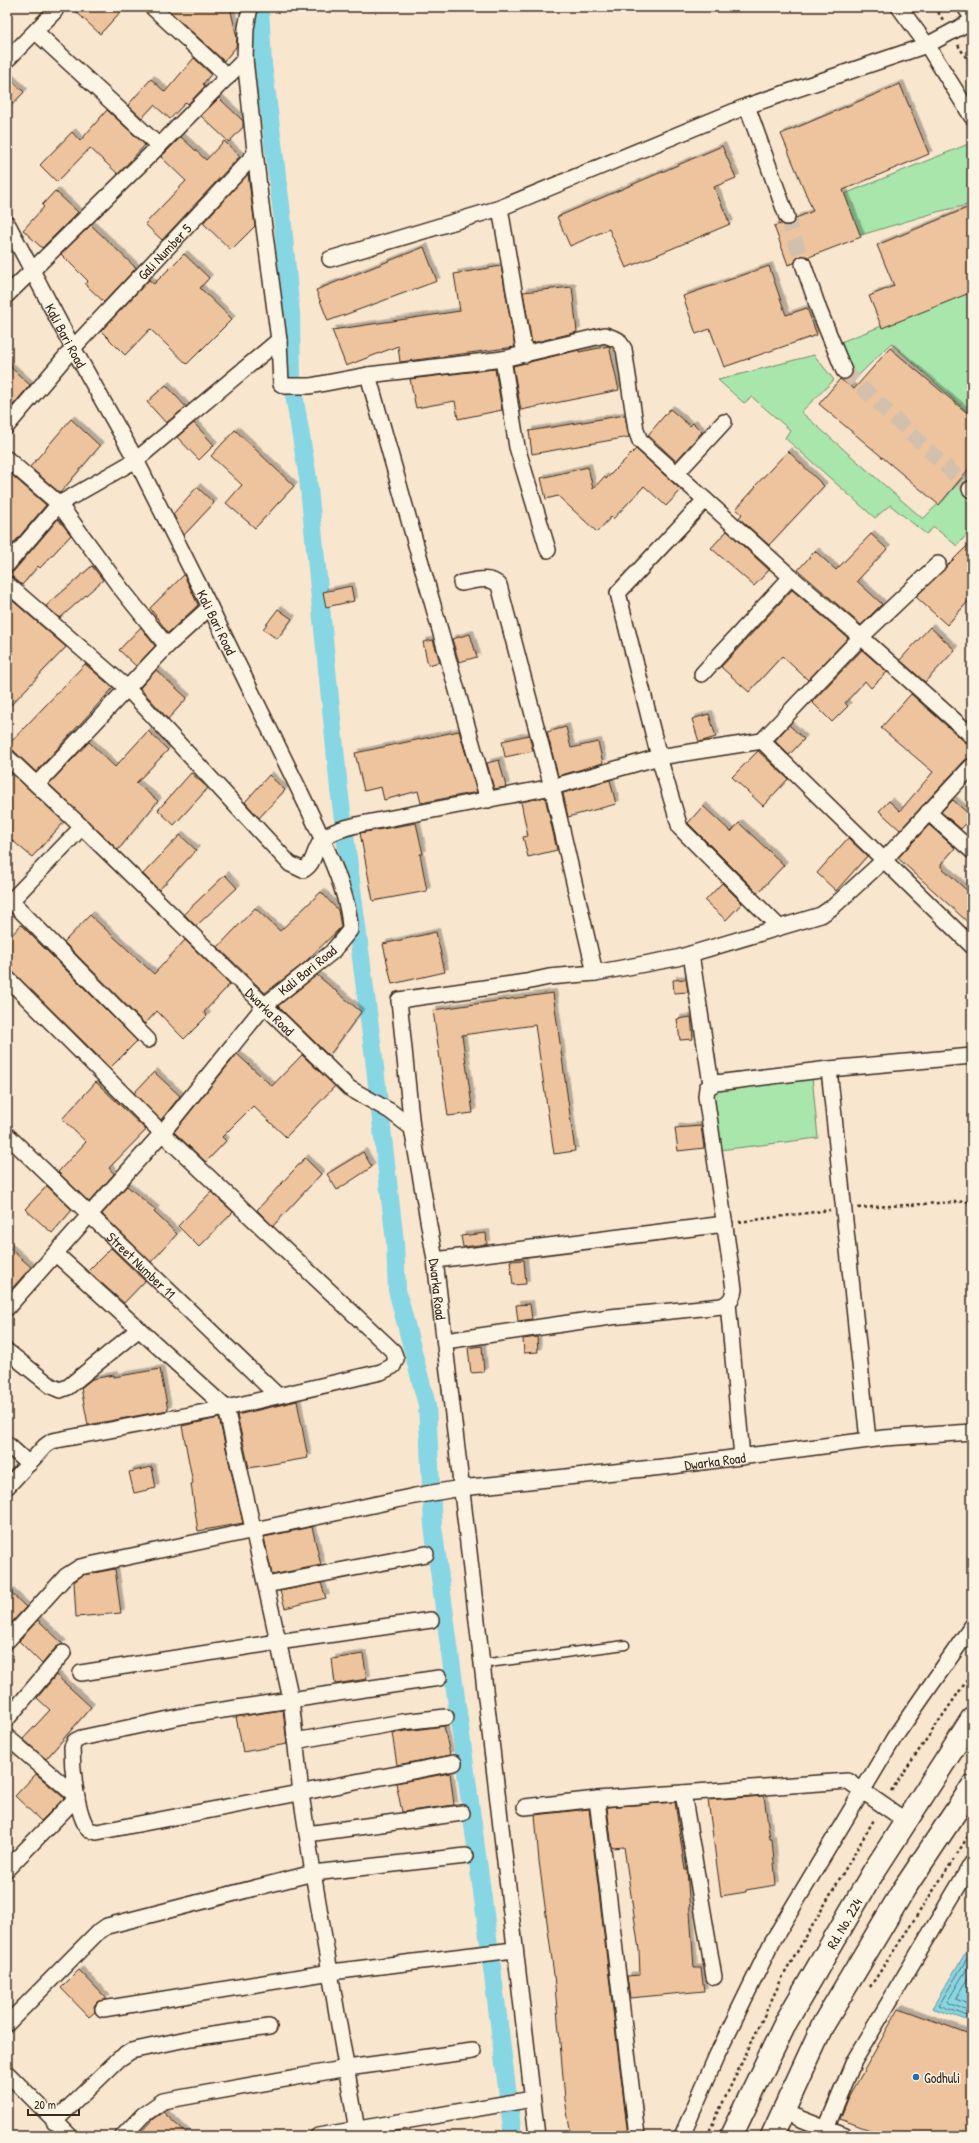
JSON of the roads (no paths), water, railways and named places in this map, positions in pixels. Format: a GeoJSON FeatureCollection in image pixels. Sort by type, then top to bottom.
{"type":"FeatureCollection","features":[{"type":"Feature","properties":{"kind":"main road"},"geometry":{"type":"LineString","coordinates":[[969,7],[972,11]]}},
{"type":"Feature","properties":{"kind":"main road","name":"Rd. No. 224"},"geometry":{"type":"LineString","coordinates":[[731,2136],[786,2022],[874,1871],[972,1719]]}},
{"type":"Feature","properties":{"kind":"main road"},"geometry":{"type":"LineString","coordinates":[[772,2136],[824,2023],[904,1889],[972,1787]]}},
{"type":"Feature","properties":{"kind":"street"},"geometry":{"type":"LineString","coordinates":[[152,7],[228,77]]}},
{"type":"Feature","properties":{"kind":"street"},"geometry":{"type":"LineString","coordinates":[[250,7],[246,28],[245,59],[255,154],[279,340],[280,381],[285,386],[310,386],[368,375],[503,359],[605,336],[612,336],[618,340],[624,349],[636,430],[640,440],[791,577],[972,736]]}},
{"type":"Feature","properties":{"kind":"street"},"geometry":{"type":"LineString","coordinates":[[900,7],[927,45],[972,117]]}},
{"type":"Feature","properties":{"kind":"street"},"geometry":{"type":"LineString","coordinates":[[7,60],[55,11]]}},
{"type":"Feature","properties":{"kind":"street"},"geometry":{"type":"LineString","coordinates":[[330,259],[500,208],[747,106],[927,45],[972,21]]}},
{"type":"Feature","properties":{"kind":"street"},"geometry":{"type":"LineString","coordinates":[[36,32],[159,146]]}},
{"type":"Feature","properties":{"kind":"street"},"geometry":{"type":"LineString","coordinates":[[7,295],[159,146],[245,59]]}},
{"type":"Feature","properties":{"kind":"street"},"geometry":{"type":"LineString","coordinates":[[747,106],[787,217]]}},
{"type":"Feature","properties":{"kind":"street","name":"Gali Number 5"},"geometry":{"type":"LineString","coordinates":[[7,426],[73,348],[255,154]]}},
{"type":"Feature","properties":{"kind":"street"},"geometry":{"type":"LineString","coordinates":[[500,208],[525,355]]}},
{"type":"Feature","properties":{"kind":"street","name":"Kali Bari Road"},"geometry":{"type":"LineString","coordinates":[[7,223],[73,348],[136,460],[210,607],[323,840],[345,901],[350,920],[350,930],[332,952],[264,1005],[162,1132],[92,1214],[7,1308]]}},
{"type":"Feature","properties":{"kind":"street"},"geometry":{"type":"LineString","coordinates":[[803,264],[819,310],[844,371]]}},
{"type":"Feature","properties":{"kind":"street"},"geometry":{"type":"LineString","coordinates":[[7,565],[59,504],[136,460],[279,340]]}},
{"type":"Feature","properties":{"kind":"street"},"geometry":{"type":"LineString","coordinates":[[503,359],[517,447],[548,550]]}},
{"type":"Feature","properties":{"kind":"street"},"geometry":{"type":"LineString","coordinates":[[368,375],[488,800]]}},
{"type":"Feature","properties":{"kind":"street"},"geometry":{"type":"LineString","coordinates":[[676,474],[724,422]]}},
{"type":"Feature","properties":{"kind":"street"},"geometry":{"type":"LineString","coordinates":[[7,459],[59,504],[119,586],[167,646]]}},
{"type":"Feature","properties":{"kind":"street"},"geometry":{"type":"LineString","coordinates":[[705,500],[618,593],[659,757],[677,819],[683,833],[779,927]]}},
{"type":"Feature","properties":{"kind":"street"},"geometry":{"type":"LineString","coordinates":[[7,584],[127,688],[290,864],[303,870],[310,867],[323,840],[341,829],[552,787],[659,757],[762,742],[861,637],[938,564]]}},
{"type":"Feature","properties":{"kind":"street"},"geometry":{"type":"LineString","coordinates":[[702,674],[791,577]]}},
{"type":"Feature","properties":{"kind":"street"},"geometry":{"type":"LineString","coordinates":[[460,583],[486,579],[495,580],[499,585],[552,787],[595,973]]}},
{"type":"Feature","properties":{"kind":"street"},"geometry":{"type":"LineString","coordinates":[[37,784],[167,646],[210,607]]}},
{"type":"Feature","properties":{"kind":"street"},"geometry":{"type":"LineString","coordinates":[[762,742],[972,946]]}},
{"type":"Feature","properties":{"kind":"street","name":"Dwarka Road"},"geometry":{"type":"LineString","coordinates":[[7,757],[82,827],[349,1088],[390,1111],[412,1128],[435,1260],[460,1467],[461,1488],[672,1466],[868,1440],[972,1432]]}},
{"type":"Feature","properties":{"kind":"street"},"geometry":{"type":"LineString","coordinates":[[412,1128],[399,1000],[526,982],[549,977],[595,973],[690,954],[826,912],[884,860],[972,766]]}},
{"type":"Feature","properties":{"kind":"street"},"geometry":{"type":"LineString","coordinates":[[928,812],[972,851]]}},
{"type":"Feature","properties":{"kind":"street"},"geometry":{"type":"LineString","coordinates":[[82,827],[9,903],[148,1040]]}},
{"type":"Feature","properties":{"kind":"street"},"geometry":{"type":"LineString","coordinates":[[690,954],[711,1084]]}},
{"type":"Feature","properties":{"kind":"street"},"geometry":{"type":"LineString","coordinates":[[7,978],[162,1132],[393,1351],[396,1359],[393,1366],[385,1370],[226,1408],[52,1442],[7,1486]]}},
{"type":"Feature","properties":{"kind":"street"},"geometry":{"type":"LineString","coordinates":[[445,1341],[610,1316],[722,1306],[728,1303],[733,1296],[734,1289],[706,1096],[707,1088],[711,1084],[829,1069],[972,1056]]}},
{"type":"Feature","properties":{"kind":"street"},"geometry":{"type":"LineString","coordinates":[[829,1069],[868,1440]]}},
{"type":"Feature","properties":{"kind":"street","name":"Street Number 11"},"geometry":{"type":"LineString","coordinates":[[7,1134],[92,1214],[277,1395]]}},
{"type":"Feature","properties":{"kind":"street"},"geometry":{"type":"LineString","coordinates":[[435,1260],[725,1224]]}},
{"type":"Feature","properties":{"kind":"street"},"geometry":{"type":"LineString","coordinates":[[56,1254],[226,1408],[291,1699],[301,1794],[313,1873],[358,2132]]}},
{"type":"Feature","properties":{"kind":"street"},"geometry":{"type":"LineString","coordinates":[[728,1303],[742,1457]]}},
{"type":"Feature","properties":{"kind":"street"},"geometry":{"type":"LineString","coordinates":[[7,1351],[51,1386],[60,1390],[68,1387],[138,1329]]}},
{"type":"Feature","properties":{"kind":"street"},"geometry":{"type":"LineString","coordinates":[[7,1444],[29,1464]]}},
{"type":"Feature","properties":{"kind":"street"},"geometry":{"type":"LineString","coordinates":[[7,1641],[73,1570],[253,1530],[415,1496],[461,1488],[537,2136]]}},
{"type":"Feature","properties":{"kind":"street"},"geometry":{"type":"LineString","coordinates":[[266,1585],[426,1554]]}},
{"type":"Feature","properties":{"kind":"street"},"geometry":{"type":"LineString","coordinates":[[81,1673],[431,1620]]}},
{"type":"Feature","properties":{"kind":"street"},"geometry":{"type":"LineString","coordinates":[[682,2136],[717,2055],[763,1959],[894,1738],[972,1626]]}},
{"type":"Feature","properties":{"kind":"street"},"geometry":{"type":"LineString","coordinates":[[7,1719],[63,1653]]}},
{"type":"Feature","properties":{"kind":"street"},"geometry":{"type":"LineString","coordinates":[[439,1678],[183,1716],[81,1738],[75,1741],[72,1747],[77,1797],[85,1826],[92,1832],[301,1794],[454,1763]]}},
{"type":"Feature","properties":{"kind":"street"},"geometry":{"type":"LineString","coordinates":[[295,1741],[402,1722],[446,1717]]}},
{"type":"Feature","properties":{"kind":"street"},"geometry":{"type":"LineString","coordinates":[[7,1737],[77,1797]]}},
{"type":"Feature","properties":{"kind":"street"},"geometry":{"type":"LineString","coordinates":[[525,1807],[683,1793],[848,1781],[906,1821]]}},
{"type":"Feature","properties":{"kind":"street"},"geometry":{"type":"LineString","coordinates":[[683,1793],[714,1977]]}},
{"type":"Feature","properties":{"kind":"street"},"geometry":{"type":"LineString","coordinates":[[7,1869],[77,1797]]}},
{"type":"Feature","properties":{"kind":"street"},"geometry":{"type":"LineString","coordinates":[[597,1800],[638,2136]]}},
{"type":"Feature","properties":{"kind":"street"},"geometry":{"type":"LineString","coordinates":[[307,1834],[462,1813]]}},
{"type":"Feature","properties":{"kind":"street"},"geometry":{"type":"LineString","coordinates":[[7,2024],[97,1933],[107,1926],[313,1873],[466,1856]]}},
{"type":"Feature","properties":{"kind":"street"},"geometry":{"type":"LineString","coordinates":[[824,2132],[854,2061],[972,1863]]}},
{"type":"Feature","properties":{"kind":"street"},"geometry":{"type":"LineString","coordinates":[[103,2009],[331,1972],[514,1950]]}},
{"type":"Feature","properties":{"kind":"street"},"geometry":{"type":"LineString","coordinates":[[54,2122],[119,2059],[131,2051],[191,2038],[269,2027]]}},
{"type":"Feature","properties":{"kind":"street"},"geometry":{"type":"LineString","coordinates":[[123,2136],[143,2115],[163,2101],[347,2068],[474,2051]]}},
{"type":"Feature","properties":{"kind":"street"},"geometry":{"type":"LineString","coordinates":[[7,2073],[54,2122],[70,2136]]}},
{"type":"Feature","properties":{"kind":"street"},"geometry":{"type":"LineString","coordinates":[[318,2136],[358,2132],[532,2099]]}},
{"type":"Feature","properties":{"kind":"street"},"geometry":{"type":"LineString","coordinates":[[783,2112],[824,2132],[845,2136]]}},
{"type":"Feature","properties":{"kind":"lane"},"geometry":{"type":"LineString","coordinates":[[481,1664],[625,1645]]}},
{"type":"Feature","properties":{"kind":"water"},"geometry":{"type":"Polygon","coordinates":[[[972,1942],[972,2022],[932,2008],[972,1942]]]}},
{"type":"Feature","properties":{"kind":"waterway"},"geometry":{"type":"LineString","coordinates":[[260,7],[263,64],[282,214],[291,314],[292,383],[308,478],[339,789],[373,1050],[395,1242],[397,1290],[427,1405],[433,1526],[513,2136]]}},
{"type":"Feature","properties":{"kind":"tunnel"},"geometry":{"type":"LineString","coordinates":[[787,217],[803,264]]}},
{"type":"Feature","properties":{"kind":"tunnel"},"geometry":{"type":"LineString","coordinates":[[844,371],[970,489]]}},
{"type":"Feature","properties":{"kind":"place","name":"Godhuli"},"geometry":{"type":"Point","coordinates":[916,2077]}}]}
